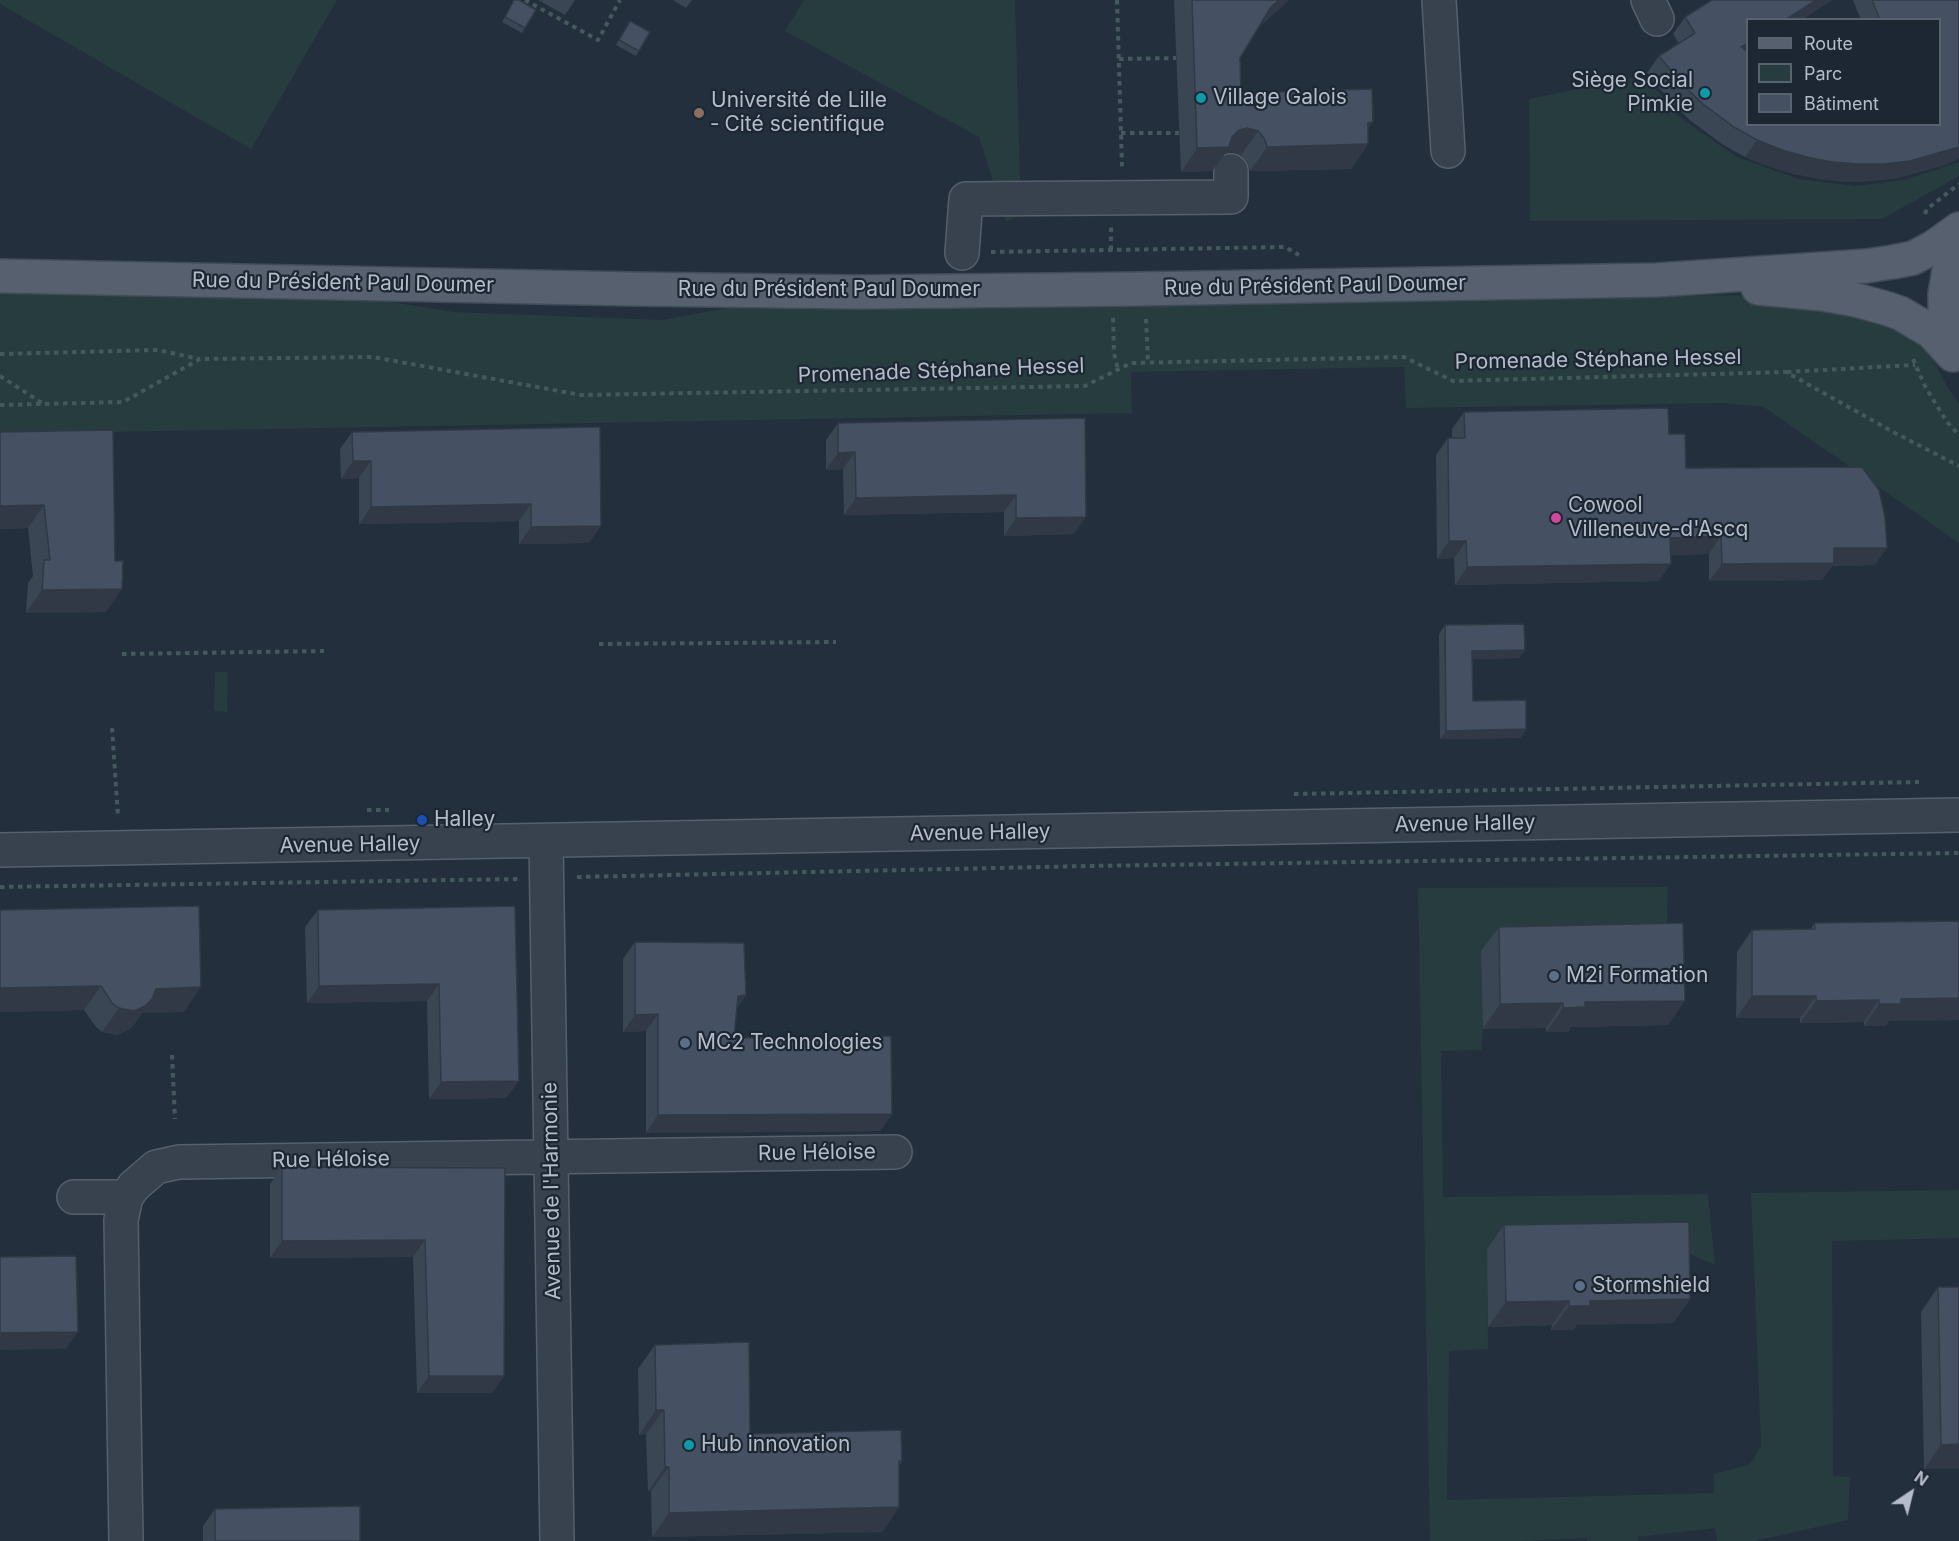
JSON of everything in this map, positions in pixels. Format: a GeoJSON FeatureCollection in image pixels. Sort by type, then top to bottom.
{"type":"FeatureCollection","features":[{"type":"Feature","properties":{"kind":"main road","name":"Rue du Président Paul Doumer"},"geometry":{"type":"LineString","coordinates":[[0,276],[860,292],[1657,280],[1893,262],[1913,258],[1934,248],[1959,229]]}},
{"type":"Feature","properties":{"kind":"main road"},"geometry":{"type":"LineString","coordinates":[[1956,362],[1945,325],[1944,302],[1947,279],[1959,242]]}},
{"type":"Feature","properties":{"kind":"main road","name":"Rue du Président Paul Doumer"},"geometry":{"type":"LineString","coordinates":[[1657,280],[1822,294],[1875,305],[1900,313],[1932,332],[1956,362]]}},
{"type":"Feature","properties":{"kind":"street"},"geometry":{"type":"LineString","coordinates":[[1439,0],[1448,151]]}},
{"type":"Feature","properties":{"kind":"street"},"geometry":{"type":"LineString","coordinates":[[962,253],[966,200],[1231,197],[1231,171]]}},
{"type":"Feature","properties":{"kind":"street","name":"Avenue Halley"},"geometry":{"type":"LineString","coordinates":[[0,850],[1959,815]]}},
{"type":"Feature","properties":{"kind":"street","name":"Avenue de l'Harmonie"},"geometry":{"type":"LineString","coordinates":[[546,841],[557,1541]]}},
{"type":"Feature","properties":{"kind":"street","name":"Rue Héloise"},"geometry":{"type":"LineString","coordinates":[[126,1197],[134,1186],[156,1167],[179,1162],[895,1152]]}},
{"type":"Feature","properties":{"kind":"street"},"geometry":{"type":"LineString","coordinates":[[74,1197],[126,1197],[121,1220],[126,1541]]}},
{"type":"Feature","properties":{"kind":"path"},"geometry":{"type":"LineString","coordinates":[[525,0],[598,40],[620,0]]}},
{"type":"Feature","properties":{"kind":"path"},"geometry":{"type":"LineString","coordinates":[[1117,0],[1124,198]]}},
{"type":"Feature","properties":{"kind":"path"},"geometry":{"type":"LineString","coordinates":[[1119,59],[1176,58]]}},
{"type":"Feature","properties":{"kind":"path"},"geometry":{"type":"LineString","coordinates":[[1121,133],[1179,133]]}},
{"type":"Feature","properties":{"kind":"path"},"geometry":{"type":"LineString","coordinates":[[1908,318],[1907,335],[1915,364],[1937,406],[1959,435]]}},
{"type":"Feature","properties":{"kind":"path","name":"Promenade Stéphane Hessel"},"geometry":{"type":"LineString","coordinates":[[0,354],[158,350],[200,359],[373,357],[581,395],[1085,386],[1131,363],[1404,357],[1453,381],[1786,372],[1915,364]]}},
{"type":"Feature","properties":{"kind":"path","name":"Promenade Stéphane Hessel"},"geometry":{"type":"LineString","coordinates":[[0,405],[123,402],[200,359]]}},
{"type":"Feature","properties":{"kind":"path"},"geometry":{"type":"LineString","coordinates":[[1786,372],[1894,433],[1959,466]]}},
{"type":"Feature","properties":{"kind":"path"},"geometry":{"type":"LineString","coordinates":[[0,376],[43,404]]}},
{"type":"Feature","properties":{"kind":"path"},"geometry":{"type":"LineString","coordinates":[[599,644],[836,642]]}},
{"type":"Feature","properties":{"kind":"path"},"geometry":{"type":"LineString","coordinates":[[122,654],[324,651]]}},
{"type":"Feature","properties":{"kind":"path"},"geometry":{"type":"LineString","coordinates":[[112,728],[118,816]]}},
{"type":"Feature","properties":{"kind":"path","name":"Avenue Halley"},"geometry":{"type":"LineString","coordinates":[[0,887],[1959,853]]}},
{"type":"Feature","properties":{"kind":"path"},"geometry":{"type":"LineString","coordinates":[[172,1055],[175,1119]]}},
{"type":"Feature","properties":{"kind":"green space"},"geometry":{"type":"Polygon","coordinates":[[[0,0],[337,0],[251,149],[0,4],[0,0]]]}},
{"type":"Feature","properties":{"kind":"green space"},"geometry":{"type":"Polygon","coordinates":[[[804,0],[1015,0],[1021,214],[1006,222],[979,137],[785,31],[804,0]]]}},
{"type":"Feature","properties":{"kind":"green space"},"geometry":{"type":"Polygon","coordinates":[[[1644,76],[1682,119],[1737,157],[1798,179],[1855,186],[1904,180],[1959,162],[1959,176],[1882,219],[1530,221],[1529,99],[1644,76]]]}},
{"type":"Feature","properties":{"kind":"green space"},"geometry":{"type":"Polygon","coordinates":[[[0,289],[378,300],[454,312],[662,320],[743,305],[1756,295],[1871,316],[1917,338],[1930,353],[1946,385],[1959,404],[1959,543],[1764,407],[1724,403],[1406,408],[1404,367],[1131,372],[1132,413],[0,434],[0,289]]]}},
{"type":"Feature","properties":{"kind":"green space"},"geometry":{"type":"Polygon","coordinates":[[[215,672],[228,672],[227,712],[214,711],[215,672]]]}},
{"type":"Feature","properties":{"kind":"green space"},"geometry":{"type":"Polygon","coordinates":[[[1668,887],[1666,948],[1483,1029],[1481,1050],[1441,1051],[1443,1197],[1708,1194],[1715,1265],[1671,1246],[1487,1249],[1488,1349],[1449,1351],[1447,1500],[1714,1493],[1714,1474],[1752,1462],[1761,1445],[1751,1193],[1959,1190],[1959,1238],[1832,1241],[1833,1476],[1850,1477],[1848,1520],[1755,1541],[1717,1541],[1715,1528],[1638,1537],[1638,1541],[1587,1541],[1587,1538],[1430,1541],[1418,888],[1668,887]]]}},
{"type":"Feature","properties":{"kind":"building"},"geometry":{"type":"Polygon","coordinates":[[[514,0],[519,0],[536,10],[525,28],[505,17],[514,0]]]}},
{"type":"Feature","properties":{"kind":"building"},"geometry":{"type":"Polygon","coordinates":[[[1192,0],[1279,0],[1271,7],[1240,58],[1241,93],[1372,89],[1373,122],[1368,123],[1368,144],[1267,147],[1258,131],[1247,128],[1239,130],[1232,137],[1229,147],[1197,148],[1192,0]]]}},
{"type":"Feature","properties":{"kind":"building","name":"Siège Social Pimkie"},"geometry":{"type":"Polygon","coordinates":[[[1712,0],[1816,0],[1788,18],[1746,18],[1746,44],[1741,47],[1746,51],[1746,126],[1941,126],[1941,18],[1879,18],[1872,0],[1959,0],[1959,147],[1910,161],[1858,164],[1807,157],[1757,140],[1734,127],[1703,104],[1684,86],[1659,56],[1695,33],[1685,17],[1712,0]]]}},
{"type":"Feature","properties":{"kind":"building"},"geometry":{"type":"Polygon","coordinates":[[[630,21],[650,32],[639,51],[619,40],[630,21]]]}},
{"type":"Feature","properties":{"kind":"building","name":"Cowool Villeneuve-d'Ascq"},"geometry":{"type":"Polygon","coordinates":[[[1668,408],[1669,434],[1685,434],[1686,468],[1862,467],[1879,490],[1885,517],[1887,548],[1834,548],[1834,563],[1722,564],[1721,536],[1670,538],[1671,564],[1467,567],[1466,541],[1449,541],[1448,438],[1465,438],[1464,412],[1668,408]]]}},
{"type":"Feature","properties":{"kind":"building"},"geometry":{"type":"Polygon","coordinates":[[[1085,418],[1086,517],[1016,518],[1016,495],[856,498],[855,452],[838,453],[838,423],[1085,418]]]}},
{"type":"Feature","properties":{"kind":"building"},"geometry":{"type":"Polygon","coordinates":[[[600,427],[601,526],[531,527],[531,504],[371,507],[371,461],[353,461],[352,432],[600,427]]]}},
{"type":"Feature","properties":{"kind":"building"},"geometry":{"type":"Polygon","coordinates":[[[113,430],[115,561],[123,561],[122,589],[42,590],[44,560],[50,560],[44,505],[0,506],[0,432],[113,430]]]}},
{"type":"Feature","properties":{"kind":"building"},"geometry":{"type":"Polygon","coordinates":[[[1524,624],[1525,650],[1472,651],[1473,701],[1526,700],[1526,729],[1446,731],[1445,625],[1524,624]]]}},
{"type":"Feature","properties":{"kind":"building"},"geometry":{"type":"Polygon","coordinates":[[[199,906],[201,987],[156,989],[152,999],[145,1006],[134,1011],[119,1008],[112,1003],[101,986],[0,988],[0,910],[199,906]]]}},
{"type":"Feature","properties":{"kind":"building"},"geometry":{"type":"Polygon","coordinates":[[[515,906],[519,1081],[441,1082],[439,984],[319,986],[318,910],[515,906]]]}},
{"type":"Feature","properties":{"kind":"building"},"geometry":{"type":"Polygon","coordinates":[[[1959,921],[1959,998],[1901,999],[1901,1004],[1879,1004],[1879,1000],[1816,1001],[1816,996],[1752,996],[1752,930],[1815,929],[1814,923],[1959,921]]]}},
{"type":"Feature","properties":{"kind":"building"},"geometry":{"type":"Polygon","coordinates":[[[1683,923],[1685,1001],[1585,1002],[1585,1007],[1563,1008],[1563,1003],[1500,1004],[1499,927],[1683,923]]]}},
{"type":"Feature","properties":{"kind":"building","name":"MC2 Technologies"},"geometry":{"type":"Polygon","coordinates":[[[635,942],[744,943],[746,995],[738,996],[734,1038],[891,1036],[892,1114],[658,1115],[658,1014],[635,1015],[635,942]]]}},
{"type":"Feature","properties":{"kind":"building"},"geometry":{"type":"Polygon","coordinates":[[[282,1167],[505,1168],[504,1376],[429,1376],[425,1240],[282,1241],[282,1167]]]}},
{"type":"Feature","properties":{"kind":"building","name":"Stormshield"},"geometry":{"type":"Polygon","coordinates":[[[1689,1222],[1690,1299],[1590,1301],[1590,1306],[1569,1306],[1569,1301],[1506,1302],[1504,1225],[1689,1222]]]}},
{"type":"Feature","properties":{"kind":"building"},"geometry":{"type":"Polygon","coordinates":[[[76,1256],[78,1332],[0,1333],[0,1257],[76,1256]]]}},
{"type":"Feature","properties":{"kind":"building"},"geometry":{"type":"Polygon","coordinates":[[[1938,1287],[1959,1287],[1959,1444],[1941,1445],[1938,1287]]]}},
{"type":"Feature","properties":{"kind":"building","name":"Hub innovation"},"geometry":{"type":"Polygon","coordinates":[[[749,1342],[750,1434],[901,1430],[902,1461],[899,1461],[899,1507],[669,1513],[669,1467],[665,1467],[664,1410],[656,1410],[655,1345],[749,1342]]]}},
{"type":"Feature","properties":{"kind":"building"},"geometry":{"type":"Polygon","coordinates":[[[360,1506],[360,1541],[215,1541],[215,1509],[360,1506]]]}},
{"type":"Feature","properties":{"kind":"place","name":"Siège Social Pimkie"},"geometry":{"type":"Point","coordinates":[1705,93]}},
{"type":"Feature","properties":{"kind":"place","name":"Village Galois"},"geometry":{"type":"Point","coordinates":[1201,98]}},
{"type":"Feature","properties":{"kind":"place","name":"Université de Lille ‐ Cité scientifique"},"geometry":{"type":"Point","coordinates":[699,113]}},
{"type":"Feature","properties":{"kind":"place","name":"Cowool Villeneuve-d'Ascq"},"geometry":{"type":"Point","coordinates":[1556,518]}},
{"type":"Feature","properties":{"kind":"place","name":"Halley"},"geometry":{"type":"Point","coordinates":[422,820]}},
{"type":"Feature","properties":{"kind":"place","name":"M2i Formation"},"geometry":{"type":"Point","coordinates":[1554,976]}},
{"type":"Feature","properties":{"kind":"place","name":"MC2 Technologies"},"geometry":{"type":"Point","coordinates":[685,1043]}},
{"type":"Feature","properties":{"kind":"place","name":"Stormshield"},"geometry":{"type":"Point","coordinates":[1580,1286]}},
{"type":"Feature","properties":{"kind":"place","name":"Hub innovation"},"geometry":{"type":"Point","coordinates":[689,1445]}}]}
